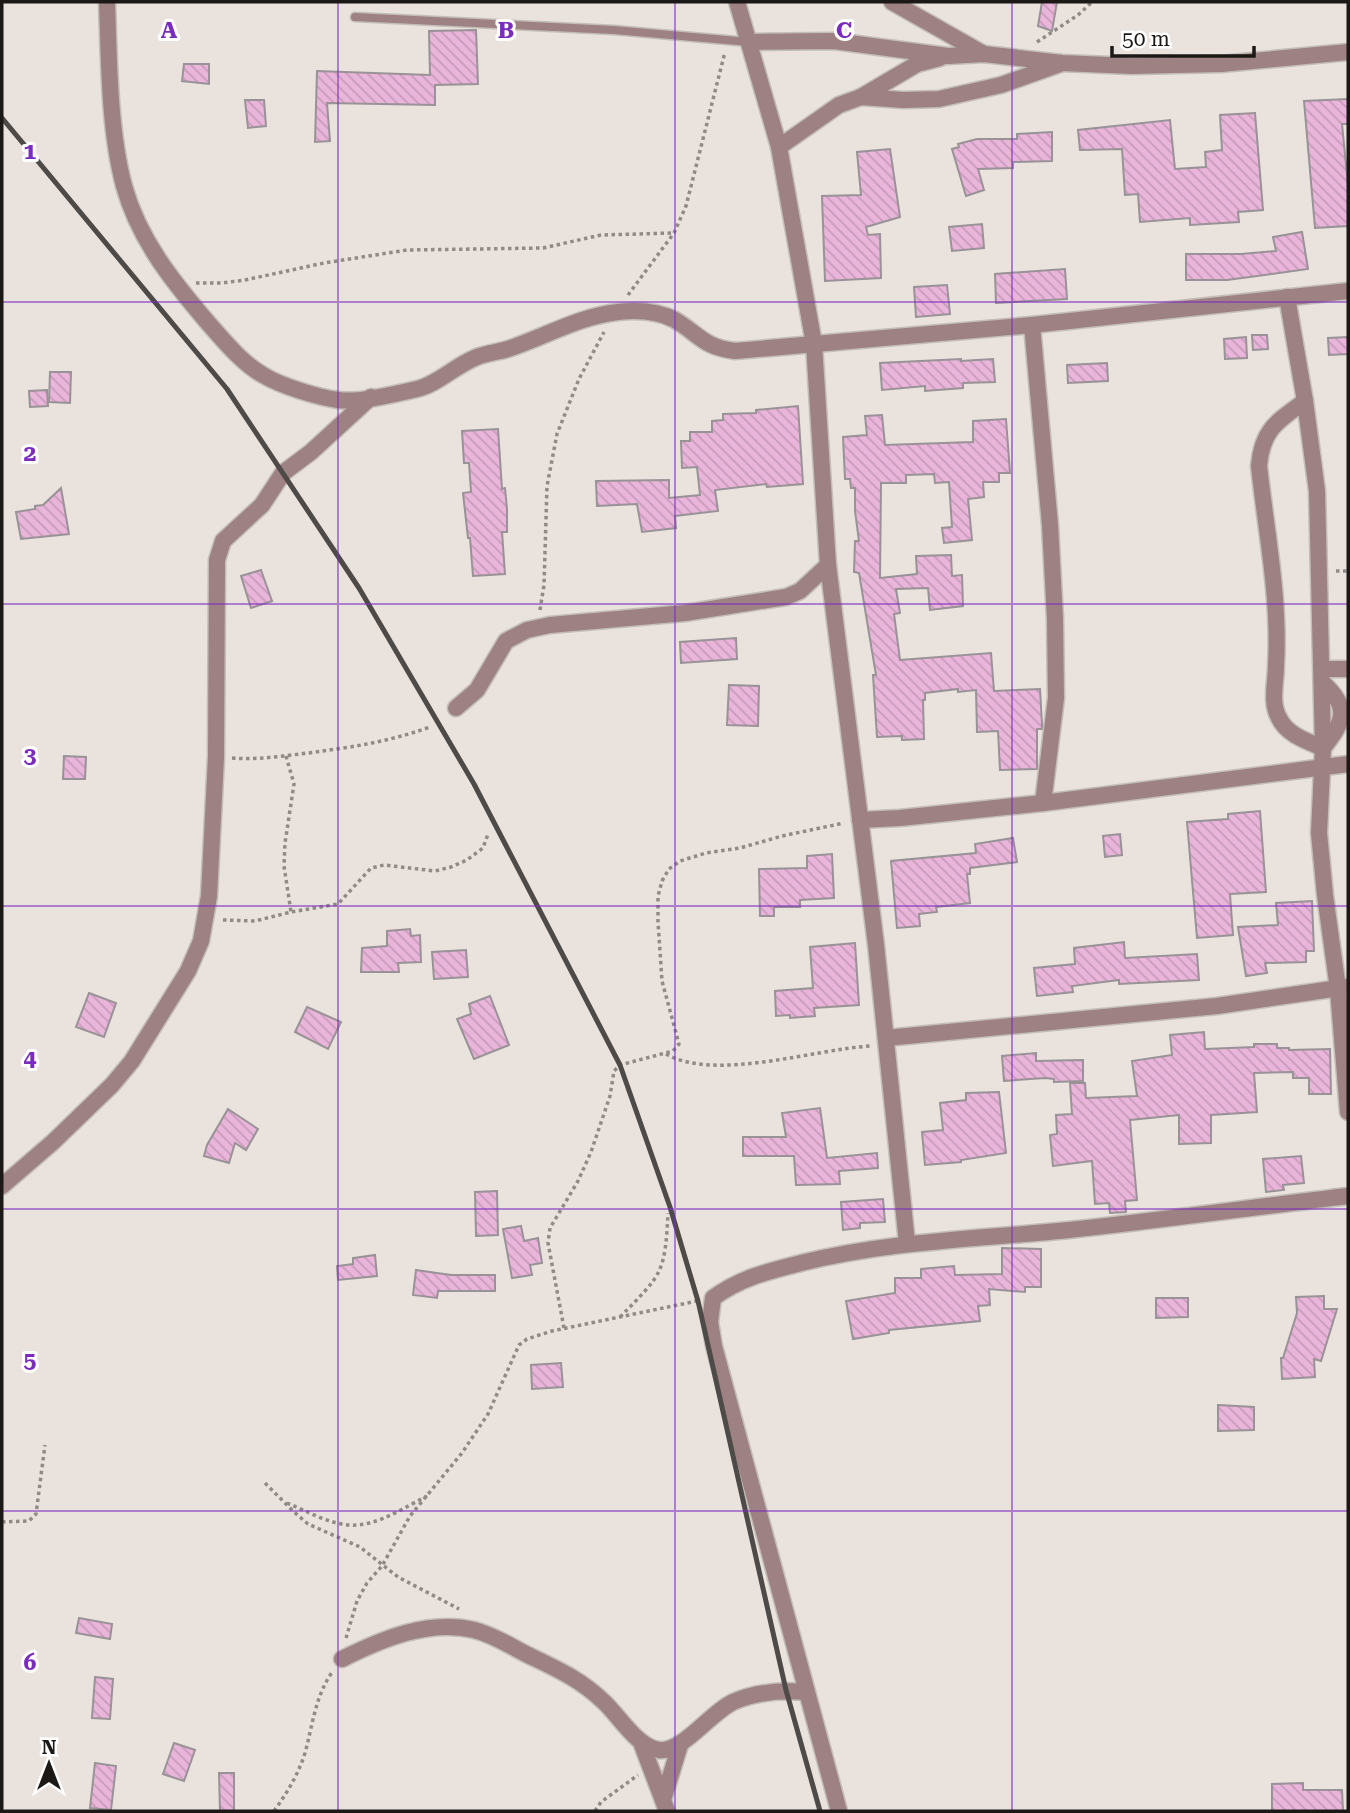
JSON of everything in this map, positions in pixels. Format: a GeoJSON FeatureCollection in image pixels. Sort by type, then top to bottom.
{"type":"FeatureCollection","features":[{"type":"Feature","properties":{"kind":"street"},"geometry":{"type":"LineString","coordinates":[[107,2],[110,81],[123,183],[132,211],[144,235],[158,261],[231,349],[263,376],[305,392],[340,400],[421,388],[477,356],[507,349],[614,313],[642,311],[663,315],[675,320],[707,345],[735,351],[1032,325],[1348,291]]}},
{"type":"Feature","properties":{"kind":"street"},"geometry":{"type":"LineString","coordinates":[[737,2],[779,147],[814,344],[828,565],[886,1042],[907,1243]]}},
{"type":"Feature","properties":{"kind":"street"},"geometry":{"type":"LineString","coordinates":[[892,2],[984,54]]}},
{"type":"Feature","properties":{"kind":"street"},"geometry":{"type":"LineString","coordinates":[[749,42],[834,41],[948,56],[984,54],[1062,63],[1132,66],[1222,64],[1348,52]]}},
{"type":"Feature","properties":{"kind":"street"},"geometry":{"type":"LineString","coordinates":[[779,147],[839,106],[861,97],[917,64],[948,56]]}},
{"type":"Feature","properties":{"kind":"street"},"geometry":{"type":"LineString","coordinates":[[861,97],[939,99],[1002,85],[1062,63]]}},
{"type":"Feature","properties":{"kind":"street"},"geometry":{"type":"LineString","coordinates":[[1287,297],[1305,401],[1318,502],[1323,748],[1319,833],[1325,895],[1343,988],[1348,1112]]}},
{"type":"Feature","properties":{"kind":"street"},"geometry":{"type":"LineString","coordinates":[[1032,325],[1050,525],[1055,619],[1056,698],[1043,803]]}},
{"type":"Feature","properties":{"kind":"street"},"geometry":{"type":"LineString","coordinates":[[2,1186],[112,1085],[132,1062],[188,971],[201,941],[207,918],[216,757],[216,560],[223,541],[262,505],[283,472],[311,452],[371,397]]}},
{"type":"Feature","properties":{"kind":"street"},"geometry":{"type":"LineString","coordinates":[[1305,401],[1273,425],[1265,436],[1259,466],[1274,601],[1277,664],[1273,698],[1275,707],[1285,728],[1323,748]]}},
{"type":"Feature","properties":{"kind":"street"},"geometry":{"type":"LineString","coordinates":[[456,708],[477,690],[506,641],[535,628],[685,612],[786,597],[800,592],[828,565]]}},
{"type":"Feature","properties":{"kind":"street"},"geometry":{"type":"LineString","coordinates":[[1322,675],[1348,669]]}},
{"type":"Feature","properties":{"kind":"street"},"geometry":{"type":"LineString","coordinates":[[860,820],[1043,803],[1348,765]]}},
{"type":"Feature","properties":{"kind":"street"},"geometry":{"type":"LineString","coordinates":[[886,1042],[1217,1006],[1343,988]]}},
{"type":"Feature","properties":{"kind":"street"},"geometry":{"type":"LineString","coordinates":[[839,1811],[714,1346],[710,1322],[713,1298],[730,1285],[758,1274],[827,1257],[907,1243],[992,1238],[1348,1196]]}},
{"type":"Feature","properties":{"kind":"street"},"geometry":{"type":"LineString","coordinates":[[341,1659],[401,1633],[451,1627],[475,1630],[500,1639],[581,1681],[629,1727],[642,1745],[665,1806]]}},
{"type":"Feature","properties":{"kind":"street"},"geometry":{"type":"LineString","coordinates":[[642,1745],[662,1751],[680,1745],[715,1712],[752,1695],[786,1690],[806,1692]]}},
{"type":"Feature","properties":{"kind":"street"},"geometry":{"type":"LineString","coordinates":[[665,1806],[680,1745]]}},
{"type":"Feature","properties":{"kind":"lane"},"geometry":{"type":"LineString","coordinates":[[355,17],[614,30],[749,42]]}},
{"type":"Feature","properties":{"kind":"path"},"geometry":{"type":"LineString","coordinates":[[1013,57],[1078,15],[1091,2]]}},
{"type":"Feature","properties":{"kind":"path"},"geometry":{"type":"LineString","coordinates":[[535,628],[544,585],[547,486],[557,434],[579,379],[614,313],[674,233],[687,206],[728,40]]}},
{"type":"Feature","properties":{"kind":"path"},"geometry":{"type":"LineString","coordinates":[[173,280],[202,283],[245,280],[324,263],[407,250],[543,248],[601,235],[674,233]]}},
{"type":"Feature","properties":{"kind":"path"},"geometry":{"type":"LineString","coordinates":[[216,757],[241,759],[286,756],[393,740],[430,727]]}},
{"type":"Feature","properties":{"kind":"path"},"geometry":{"type":"LineString","coordinates":[[286,756],[294,785],[284,866],[291,912]]}},
{"type":"Feature","properties":{"kind":"path"},"geometry":{"type":"LineString","coordinates":[[564,1328],[548,1243],[551,1228],[579,1181],[591,1153],[610,1096],[614,1071],[620,1065],[666,1054],[679,1044],[662,981],[658,897],[662,881],[669,869],[680,861],[860,820]]}},
{"type":"Feature","properties":{"kind":"path"},"geometry":{"type":"LineString","coordinates":[[207,918],[255,921],[338,904],[349,895],[365,873],[377,866],[435,871],[451,867],[467,860],[483,848],[488,834]]}},
{"type":"Feature","properties":{"kind":"path"},"geometry":{"type":"LineString","coordinates":[[666,1054],[690,1064],[708,1065],[765,1061],[886,1042]]}},
{"type":"Feature","properties":{"kind":"path"},"geometry":{"type":"LineString","coordinates":[[619,1318],[646,1292],[660,1272],[664,1260],[668,1213]]}},
{"type":"Feature","properties":{"kind":"path"},"geometry":{"type":"LineString","coordinates":[[274,1811],[295,1780],[305,1753],[314,1709],[326,1681],[341,1659],[357,1601],[367,1583],[382,1566],[410,1516],[429,1495],[488,1414],[519,1345],[538,1335],[564,1328],[713,1298]]}},
{"type":"Feature","properties":{"kind":"path"},"geometry":{"type":"LineString","coordinates":[[2,1522],[29,1521],[36,1514],[45,1445]]}},
{"type":"Feature","properties":{"kind":"path"},"geometry":{"type":"LineString","coordinates":[[265,1483],[309,1524],[360,1547],[382,1566],[414,1587],[462,1611]]}},
{"type":"Feature","properties":{"kind":"path"},"geometry":{"type":"LineString","coordinates":[[284,1502],[335,1522],[352,1525],[393,1513],[429,1495]]}},
{"type":"Feature","properties":{"kind":"path"},"geometry":{"type":"LineString","coordinates":[[595,1811],[601,1802],[650,1765]]}},
{"type":"Feature","properties":{"kind":"building"},"geometry":{"type":"Polygon","coordinates":[[[1042,2],[1057,2],[1052,31],[1038,26],[1042,2]]]}},
{"type":"Feature","properties":{"kind":"building"},"geometry":{"type":"Polygon","coordinates":[[[476,30],[478,84],[435,85],[435,105],[327,103],[330,141],[315,142],[317,71],[430,75],[429,31],[476,30]]]}},
{"type":"Feature","properties":{"kind":"building"},"geometry":{"type":"Polygon","coordinates":[[[184,64],[209,64],[209,84],[182,81],[184,64]]]}},
{"type":"Feature","properties":{"kind":"building"},"geometry":{"type":"Polygon","coordinates":[[[1348,99],[1348,124],[1342,124],[1348,185],[1348,226],[1315,228],[1304,101],[1348,99]]]}},
{"type":"Feature","properties":{"kind":"building"},"geometry":{"type":"Polygon","coordinates":[[[245,100],[264,100],[266,126],[248,128],[245,100]]]}},
{"type":"Feature","properties":{"kind":"building"},"geometry":{"type":"Polygon","coordinates":[[[1255,113],[1263,210],[1238,212],[1239,222],[1190,225],[1190,218],[1140,222],[1138,194],[1125,195],[1122,149],[1080,150],[1078,130],[1170,120],[1175,169],[1206,167],[1205,152],[1222,150],[1220,115],[1255,113]]]}},
{"type":"Feature","properties":{"kind":"building"},"geometry":{"type":"Polygon","coordinates":[[[1052,132],[1052,161],[1013,162],[1013,168],[978,169],[984,190],[966,196],[952,149],[959,147],[958,144],[977,139],[1017,139],[1017,134],[1052,132]]]}},
{"type":"Feature","properties":{"kind":"building"},"geometry":{"type":"Polygon","coordinates":[[[890,149],[900,217],[866,227],[868,235],[880,234],[881,278],[825,281],[822,196],[861,195],[857,152],[890,149]]]}},
{"type":"Feature","properties":{"kind":"building"},"geometry":{"type":"Polygon","coordinates":[[[982,224],[984,248],[952,251],[949,227],[982,224]]]}},
{"type":"Feature","properties":{"kind":"building"},"geometry":{"type":"Polygon","coordinates":[[[1302,232],[1308,269],[1227,280],[1186,280],[1186,254],[1276,251],[1273,237],[1302,232]]]}},
{"type":"Feature","properties":{"kind":"building"},"geometry":{"type":"Polygon","coordinates":[[[1065,269],[1067,299],[996,303],[995,274],[1065,269]]]}},
{"type":"Feature","properties":{"kind":"building"},"geometry":{"type":"Polygon","coordinates":[[[947,285],[950,314],[916,317],[914,287],[947,285]]]}},
{"type":"Feature","properties":{"kind":"building"},"geometry":{"type":"Polygon","coordinates":[[[1252,335],[1267,335],[1268,349],[1253,350],[1252,335]]]}},
{"type":"Feature","properties":{"kind":"building"},"geometry":{"type":"Polygon","coordinates":[[[1246,337],[1247,358],[1225,359],[1224,339],[1246,337]]]}},
{"type":"Feature","properties":{"kind":"building"},"geometry":{"type":"Polygon","coordinates":[[[1348,337],[1348,354],[1329,355],[1328,338],[1348,337]]]}},
{"type":"Feature","properties":{"kind":"building"},"geometry":{"type":"Polygon","coordinates":[[[993,359],[995,382],[963,383],[963,388],[925,391],[925,386],[882,390],[880,363],[993,359]]]}},
{"type":"Feature","properties":{"kind":"building"},"geometry":{"type":"Polygon","coordinates":[[[1107,363],[1108,381],[1068,383],[1067,365],[1107,363]]]}},
{"type":"Feature","properties":{"kind":"building"},"geometry":{"type":"Polygon","coordinates":[[[50,372],[71,372],[70,403],[49,402],[50,372]]]}},
{"type":"Feature","properties":{"kind":"building"},"geometry":{"type":"Polygon","coordinates":[[[47,390],[48,406],[30,407],[29,391],[47,390]]]}},
{"type":"Feature","properties":{"kind":"building"},"geometry":{"type":"Polygon","coordinates":[[[798,406],[803,484],[767,487],[766,484],[715,490],[718,511],[675,516],[676,528],[642,532],[637,504],[597,506],[596,481],[669,480],[669,498],[700,495],[697,467],[682,468],[681,441],[690,441],[690,432],[712,432],[712,421],[723,420],[723,414],[756,413],[756,410],[798,406]]]}},
{"type":"Feature","properties":{"kind":"building"},"geometry":{"type":"Polygon","coordinates":[[[882,415],[885,445],[973,442],[973,421],[1006,419],[1010,473],[999,473],[999,482],[983,482],[984,497],[968,499],[972,540],[944,543],[942,528],[952,527],[949,482],[935,483],[934,474],[906,475],[906,483],[881,483],[880,578],[917,574],[916,556],[951,555],[952,576],[962,575],[963,606],[930,610],[928,588],[896,589],[900,613],[894,614],[900,660],[991,653],[994,691],[1040,689],[1042,729],[1037,729],[1037,769],[1000,770],[998,731],[977,732],[976,690],[925,693],[924,739],[877,737],[873,675],[876,675],[859,573],[854,572],[855,541],[859,541],[855,488],[851,488],[850,479],[845,479],[843,437],[867,435],[865,416],[882,415]]]}},
{"type":"Feature","properties":{"kind":"building"},"geometry":{"type":"Polygon","coordinates":[[[498,429],[502,489],[505,488],[507,509],[507,532],[502,532],[505,574],[473,576],[463,493],[471,492],[469,463],[464,463],[462,431],[498,429]]]}},
{"type":"Feature","properties":{"kind":"building"},"geometry":{"type":"Polygon","coordinates":[[[61,488],[69,534],[21,539],[16,512],[43,505],[61,488]]]}},
{"type":"Feature","properties":{"kind":"building"},"geometry":{"type":"Polygon","coordinates":[[[261,570],[272,601],[251,608],[241,576],[261,570]]]}},
{"type":"Feature","properties":{"kind":"building"},"geometry":{"type":"Polygon","coordinates":[[[736,638],[737,659],[681,663],[680,642],[736,638]]]}},
{"type":"Feature","properties":{"kind":"building"},"geometry":{"type":"Polygon","coordinates":[[[729,685],[759,686],[758,726],[727,725],[729,685]]]}},
{"type":"Feature","properties":{"kind":"building"},"geometry":{"type":"Polygon","coordinates":[[[64,756],[86,757],[85,779],[63,779],[64,756]]]}},
{"type":"Feature","properties":{"kind":"building"},"geometry":{"type":"Polygon","coordinates":[[[1260,811],[1266,892],[1230,894],[1233,935],[1197,938],[1187,822],[1228,819],[1228,814],[1260,811]]]}},
{"type":"Feature","properties":{"kind":"building"},"geometry":{"type":"Polygon","coordinates":[[[1120,834],[1122,855],[1105,857],[1103,836],[1120,834]]]}},
{"type":"Feature","properties":{"kind":"building"},"geometry":{"type":"Polygon","coordinates":[[[1013,838],[1017,862],[970,868],[970,874],[967,874],[970,903],[936,907],[937,912],[919,914],[920,926],[897,928],[891,861],[976,853],[975,844],[1013,838]]]}},
{"type":"Feature","properties":{"kind":"building"},"geometry":{"type":"Polygon","coordinates":[[[832,854],[834,898],[800,900],[800,907],[774,907],[774,916],[760,916],[759,869],[807,868],[807,856],[832,854]]]}},
{"type":"Feature","properties":{"kind":"building"},"geometry":{"type":"Polygon","coordinates":[[[1312,901],[1314,951],[1306,951],[1306,962],[1265,963],[1267,973],[1246,976],[1238,927],[1278,925],[1276,903],[1312,901]]]}},
{"type":"Feature","properties":{"kind":"building"},"geometry":{"type":"Polygon","coordinates":[[[410,929],[411,936],[420,935],[421,962],[398,963],[399,972],[361,972],[362,948],[387,946],[387,931],[410,929]]]}},
{"type":"Feature","properties":{"kind":"building"},"geometry":{"type":"Polygon","coordinates":[[[1124,942],[1125,958],[1197,954],[1199,980],[1119,984],[1119,980],[1072,986],[1073,992],[1037,996],[1034,968],[1075,964],[1074,948],[1124,942]]]}},
{"type":"Feature","properties":{"kind":"building"},"geometry":{"type":"Polygon","coordinates":[[[855,943],[859,1005],[814,1008],[815,1016],[776,1016],[775,991],[813,988],[810,947],[855,943]]]}},
{"type":"Feature","properties":{"kind":"building"},"geometry":{"type":"Polygon","coordinates":[[[466,950],[468,977],[434,979],[432,952],[466,950]]]}},
{"type":"Feature","properties":{"kind":"building"},"geometry":{"type":"Polygon","coordinates":[[[89,993],[116,1003],[104,1037],[76,1027],[89,993]]]}},
{"type":"Feature","properties":{"kind":"building"},"geometry":{"type":"Polygon","coordinates":[[[490,996],[509,1045],[474,1059],[457,1019],[471,1014],[469,1004],[490,996]]]}},
{"type":"Feature","properties":{"kind":"building"},"geometry":{"type":"Polygon","coordinates":[[[307,1007],[341,1022],[328,1049],[295,1032],[307,1007]]]}},
{"type":"Feature","properties":{"kind":"building"},"geometry":{"type":"Polygon","coordinates":[[[1204,1032],[1205,1049],[1277,1044],[1277,1048],[1289,1050],[1330,1049],[1331,1094],[1309,1094],[1309,1078],[1293,1078],[1293,1072],[1254,1073],[1257,1112],[1211,1115],[1211,1143],[1179,1144],[1179,1115],[1130,1120],[1137,1200],[1125,1201],[1126,1212],[1110,1213],[1109,1203],[1095,1204],[1092,1161],[1053,1166],[1050,1135],[1057,1134],[1056,1115],[1072,1114],[1070,1083],[1085,1083],[1086,1098],[1137,1096],[1132,1061],[1172,1055],[1170,1035],[1204,1032]]]}},
{"type":"Feature","properties":{"kind":"building"},"geometry":{"type":"Polygon","coordinates":[[[1036,1053],[1036,1061],[1083,1060],[1083,1081],[1054,1082],[1054,1079],[1045,1078],[1004,1081],[1002,1056],[1036,1053]]]}},
{"type":"Feature","properties":{"kind":"building"},"geometry":{"type":"Polygon","coordinates":[[[999,1092],[1006,1153],[961,1162],[925,1165],[922,1132],[943,1130],[940,1103],[966,1100],[966,1093],[999,1092]]]}},
{"type":"Feature","properties":{"kind":"building"},"geometry":{"type":"Polygon","coordinates":[[[820,1108],[827,1158],[877,1153],[878,1168],[839,1171],[840,1184],[796,1185],[794,1156],[743,1156],[743,1137],[786,1137],[782,1113],[820,1108]]]}},
{"type":"Feature","properties":{"kind":"building"},"geometry":{"type":"Polygon","coordinates":[[[228,1109],[258,1129],[246,1150],[235,1143],[229,1163],[204,1156],[207,1145],[228,1109]]]}},
{"type":"Feature","properties":{"kind":"building"},"geometry":{"type":"Polygon","coordinates":[[[1301,1156],[1304,1183],[1283,1185],[1284,1190],[1266,1192],[1263,1159],[1301,1156]]]}},
{"type":"Feature","properties":{"kind":"building"},"geometry":{"type":"Polygon","coordinates":[[[497,1191],[498,1235],[476,1236],[475,1192],[497,1191]]]}},
{"type":"Feature","properties":{"kind":"building"},"geometry":{"type":"Polygon","coordinates":[[[883,1199],[885,1222],[860,1223],[860,1228],[843,1230],[841,1202],[883,1199]]]}},
{"type":"Feature","properties":{"kind":"building"},"geometry":{"type":"Polygon","coordinates":[[[521,1226],[524,1241],[538,1238],[542,1263],[530,1265],[532,1275],[512,1278],[503,1229],[521,1226]]]}},
{"type":"Feature","properties":{"kind":"building"},"geometry":{"type":"Polygon","coordinates":[[[1002,1248],[1041,1249],[1041,1287],[1025,1287],[1025,1292],[989,1289],[990,1305],[978,1306],[980,1321],[889,1330],[889,1333],[853,1339],[846,1301],[895,1293],[895,1278],[921,1278],[921,1269],[954,1266],[955,1275],[1002,1274],[1002,1248]]]}},
{"type":"Feature","properties":{"kind":"building"},"geometry":{"type":"Polygon","coordinates":[[[375,1255],[377,1276],[338,1280],[337,1266],[353,1264],[353,1258],[375,1255]]]}},
{"type":"Feature","properties":{"kind":"building"},"geometry":{"type":"Polygon","coordinates":[[[416,1270],[451,1275],[495,1275],[495,1291],[438,1291],[437,1298],[413,1295],[416,1270]]]}},
{"type":"Feature","properties":{"kind":"building"},"geometry":{"type":"Polygon","coordinates":[[[1324,1296],[1324,1309],[1337,1309],[1321,1361],[1314,1359],[1315,1377],[1282,1379],[1281,1358],[1297,1313],[1296,1297],[1324,1296]]]}},
{"type":"Feature","properties":{"kind":"building"},"geometry":{"type":"Polygon","coordinates":[[[1156,1298],[1188,1298],[1188,1317],[1156,1318],[1156,1298]]]}},
{"type":"Feature","properties":{"kind":"building"},"geometry":{"type":"Polygon","coordinates":[[[561,1363],[563,1387],[532,1389],[531,1365],[561,1363]]]}},
{"type":"Feature","properties":{"kind":"building"},"geometry":{"type":"Polygon","coordinates":[[[1218,1405],[1254,1407],[1254,1430],[1218,1431],[1218,1405]]]}},
{"type":"Feature","properties":{"kind":"building"},"geometry":{"type":"Polygon","coordinates":[[[79,1618],[112,1624],[110,1639],[76,1633],[79,1618]]]}},
{"type":"Feature","properties":{"kind":"building"},"geometry":{"type":"Polygon","coordinates":[[[95,1677],[113,1679],[110,1719],[92,1718],[95,1677]]]}},
{"type":"Feature","properties":{"kind":"building"},"geometry":{"type":"Polygon","coordinates":[[[174,1743],[195,1750],[184,1781],[163,1774],[174,1743]]]}},
{"type":"Feature","properties":{"kind":"building"},"geometry":{"type":"Polygon","coordinates":[[[95,1763],[116,1766],[111,1810],[90,1808],[95,1763]]]}},
{"type":"Feature","properties":{"kind":"building"},"geometry":{"type":"Polygon","coordinates":[[[219,1773],[234,1773],[234,1811],[220,1811],[219,1773]]]}},
{"type":"Feature","properties":{"kind":"building"},"geometry":{"type":"Polygon","coordinates":[[[1303,1783],[1303,1790],[1342,1790],[1343,1811],[1272,1811],[1272,1784],[1303,1783]]]}},
{"type":"Feature","properties":{"kind":"railway"},"geometry":{"type":"LineString","coordinates":[[2,118],[227,389],[359,588],[474,784],[620,1065],[670,1207],[698,1301],[786,1690],[820,1811]]}}]}
